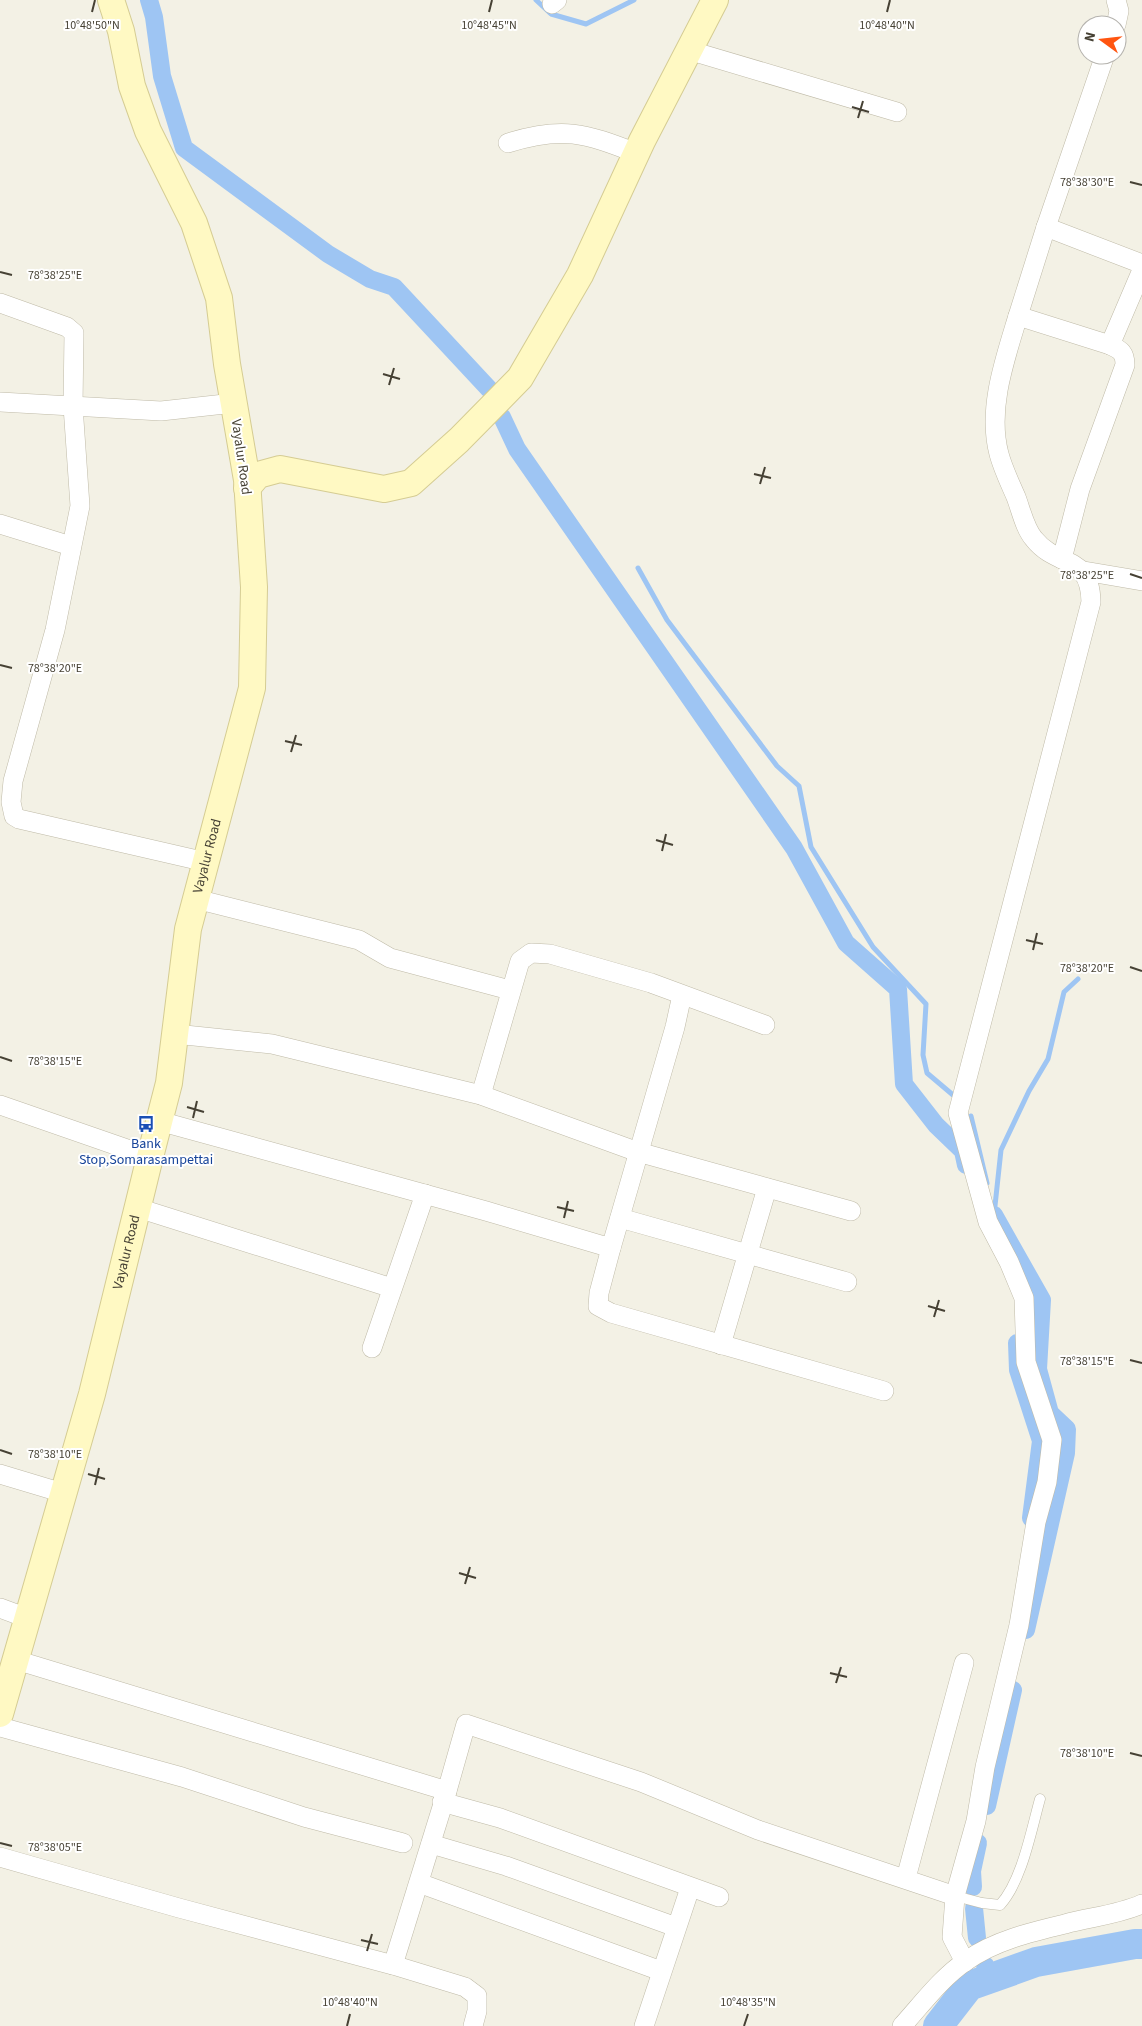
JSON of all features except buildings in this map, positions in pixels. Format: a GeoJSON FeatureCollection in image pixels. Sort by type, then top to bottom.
{"type":"FeatureCollection","features":[{"type":"Feature","properties":{"kind":"main road","name":"Vayalur Road"},"geometry":{"type":"LineString","coordinates":[[0,1713],[92,1394],[138,1208],[168,1083],[188,929],[252,688],[254,586],[247,488],[219,298],[194,222],[148,131],[132,86],[121,31],[111,0]]}},
{"type":"Feature","properties":{"kind":"main road"},"geometry":{"type":"LineString","coordinates":[[247,488],[258,475],[280,469],[384,489],[411,483],[460,440],[520,378],[580,275],[636,153],[715,0]]}},
{"type":"Feature","properties":{"kind":"street"},"geometry":{"type":"LineString","coordinates":[[1116,0],[1118,15]]}},
{"type":"Feature","properties":{"kind":"street"},"geometry":{"type":"LineString","coordinates":[[688,50],[897,112]]}},
{"type":"Feature","properties":{"kind":"street"},"geometry":{"type":"LineString","coordinates":[[1102,65],[1046,227],[1002,370],[995,426],[999,455],[1032,538],[1045,550],[1084,571],[1142,581]]}},
{"type":"Feature","properties":{"kind":"street"},"geometry":{"type":"LineString","coordinates":[[508,143],[535,134],[562,132],[595,137],[636,153]]}},
{"type":"Feature","properties":{"kind":"street"},"geometry":{"type":"LineString","coordinates":[[1046,227],[1142,264]]}},
{"type":"Feature","properties":{"kind":"street"},"geometry":{"type":"LineString","coordinates":[[1110,345],[1142,270]]}},
{"type":"Feature","properties":{"kind":"street"},"geometry":{"type":"LineString","coordinates":[[0,303],[67,327],[74,333],[73,406],[80,506],[55,630],[6,780],[14,816],[19,819],[206,862]]}},
{"type":"Feature","properties":{"kind":"street"},"geometry":{"type":"LineString","coordinates":[[1018,316],[1110,345],[1120,350],[1125,356],[1125,365],[1080,489],[1062,559]]}},
{"type":"Feature","properties":{"kind":"street"},"geometry":{"type":"LineString","coordinates":[[0,402],[161,410],[234,403]]}},
{"type":"Feature","properties":{"kind":"street"},"geometry":{"type":"LineString","coordinates":[[0,524],[71,546]]}},
{"type":"Feature","properties":{"kind":"street"},"geometry":{"type":"LineString","coordinates":[[964,1962],[952,1937],[955,1896],[976,1821],[985,1767],[1019,1625],[1036,1522],[1047,1482],[1052,1440],[1026,1362],[1024,1298],[1009,1262],[988,1222],[958,1113],[1091,602],[1091,586],[1084,571]]}},
{"type":"Feature","properties":{"kind":"street"},"geometry":{"type":"LineString","coordinates":[[196,899],[359,940],[390,958],[510,990]]}},
{"type":"Feature","properties":{"kind":"street"},"geometry":{"type":"LineString","coordinates":[[481,1095],[520,961],[530,954],[550,954],[651,984],[765,1026]]}},
{"type":"Feature","properties":{"kind":"street"},"geometry":{"type":"LineString","coordinates":[[682,995],[675,1027],[611,1248],[599,1293],[598,1306],[611,1313],[884,1391]]}},
{"type":"Feature","properties":{"kind":"street"},"geometry":{"type":"LineString","coordinates":[[175,1034],[272,1044],[481,1095],[638,1152],[851,1211]]}},
{"type":"Feature","properties":{"kind":"street"},"geometry":{"type":"LineString","coordinates":[[0,1105],[150,1157]]}},
{"type":"Feature","properties":{"kind":"street"},"geometry":{"type":"LineString","coordinates":[[159,1121],[425,1194],[611,1248]]}},
{"type":"Feature","properties":{"kind":"street"},"geometry":{"type":"LineString","coordinates":[[721,1345],[767,1188]]}},
{"type":"Feature","properties":{"kind":"street"},"geometry":{"type":"LineString","coordinates":[[372,1348],[425,1194]]}},
{"type":"Feature","properties":{"kind":"street"},"geometry":{"type":"LineString","coordinates":[[138,1208],[392,1288]]}},
{"type":"Feature","properties":{"kind":"street"},"geometry":{"type":"LineString","coordinates":[[620,1218],[847,1282]]}},
{"type":"Feature","properties":{"kind":"street"},"geometry":{"type":"LineString","coordinates":[[0,1474],[63,1494]]}},
{"type":"Feature","properties":{"kind":"street"},"geometry":{"type":"LineString","coordinates":[[0,1608],[27,1618]]}},
{"type":"Feature","properties":{"kind":"street"},"geometry":{"type":"LineString","coordinates":[[16,1660],[444,1796],[719,1898]]}},
{"type":"Feature","properties":{"kind":"street"},"geometry":{"type":"LineString","coordinates":[[906,1878],[964,1663]]}},
{"type":"Feature","properties":{"kind":"street"},"geometry":{"type":"LineString","coordinates":[[0,1713],[182,1777],[304,1816],[403,1843]]}},
{"type":"Feature","properties":{"kind":"street"},"geometry":{"type":"LineString","coordinates":[[393,1964],[466,1724],[641,1782],[758,1830],[841,1859],[906,1878],[955,1896]]}},
{"type":"Feature","properties":{"kind":"street"},"geometry":{"type":"LineString","coordinates":[[431,1844],[506,1866],[676,1927]]}},
{"type":"Feature","properties":{"kind":"street"},"geometry":{"type":"LineString","coordinates":[[0,1857],[170,1906],[393,1964],[464,1987],[477,1996],[477,2011],[473,2026]]}},
{"type":"Feature","properties":{"kind":"street"},"geometry":{"type":"LineString","coordinates":[[419,1883],[661,1971]]}},
{"type":"Feature","properties":{"kind":"street"},"geometry":{"type":"LineString","coordinates":[[644,2026],[690,1888]]}},
{"type":"Feature","properties":{"kind":"street"},"geometry":{"type":"LineString","coordinates":[[902,2026],[940,1983],[964,1962],[987,1948],[1044,1929],[1114,1913],[1142,1904]]}},
{"type":"Feature","properties":{"kind":"lane"},"geometry":{"type":"LineString","coordinates":[[955,1896],[982,1903],[1000,1904],[1007,1897],[1017,1876],[1040,1800]]}},
{"type":"Feature","properties":{"kind":"waterway"},"geometry":{"type":"LineString","coordinates":[[149,0],[154,17],[162,76],[184,148],[328,254],[370,279],[394,287],[489,389]]}},
{"type":"Feature","properties":{"kind":"waterway"},"geometry":{"type":"LineString","coordinates":[[536,0],[551,14],[586,24],[634,0]]}},
{"type":"Feature","properties":{"kind":"waterway"},"geometry":{"type":"LineString","coordinates":[[502,417],[517,449],[794,848],[846,943],[898,989],[904,1084],[936,1125],[963,1151],[966,1165]]}},
{"type":"Feature","properties":{"kind":"waterway"},"geometry":{"type":"LineString","coordinates":[[638,568],[667,620],[777,766],[799,786],[811,847],[873,947],[926,1004],[923,1055],[927,1073],[953,1095]]}},
{"type":"Feature","properties":{"kind":"waterway"},"geometry":{"type":"LineString","coordinates":[[994,1215],[1001,1150],[1029,1091],[1048,1059],[1064,992],[1078,979]]}},
{"type":"Feature","properties":{"kind":"waterway"},"geometry":{"type":"LineString","coordinates":[[971,1116],[987,1183]]}},
{"type":"Feature","properties":{"kind":"waterway"},"geometry":{"type":"LineString","coordinates":[[994,1215],[1042,1300],[1038,1369],[1050,1413],[1067,1429],[1066,1453],[1026,1630]]}},
{"type":"Feature","properties":{"kind":"waterway"},"geometry":{"type":"LineString","coordinates":[[1017,1343],[1018,1370],[1041,1441],[1031,1518]]}},
{"type":"Feature","properties":{"kind":"waterway"},"geometry":{"type":"LineString","coordinates":[[987,1806],[1013,1690]]}},
{"type":"Feature","properties":{"kind":"waterway"},"geometry":{"type":"LineString","coordinates":[[973,1887],[972,1871],[978,1843]]}},
{"type":"Feature","properties":{"kind":"waterway"},"geometry":{"type":"LineString","coordinates":[[974,1908],[977,1938]]}},
{"type":"Feature","properties":{"kind":"waterway"},"geometry":{"type":"LineString","coordinates":[[938,2026],[969,1986],[1036,1962],[1142,1944]]}},
{"type":"Feature","properties":{"kind":"waterway"},"geometry":{"type":"LineString","coordinates":[[985,1965],[989,1979]]}},
{"type":"Feature","properties":{"kind":"place","name":"Bank Stop,Somarasampettai"},"geometry":{"type":"Point","coordinates":[146,1124]}}]}
